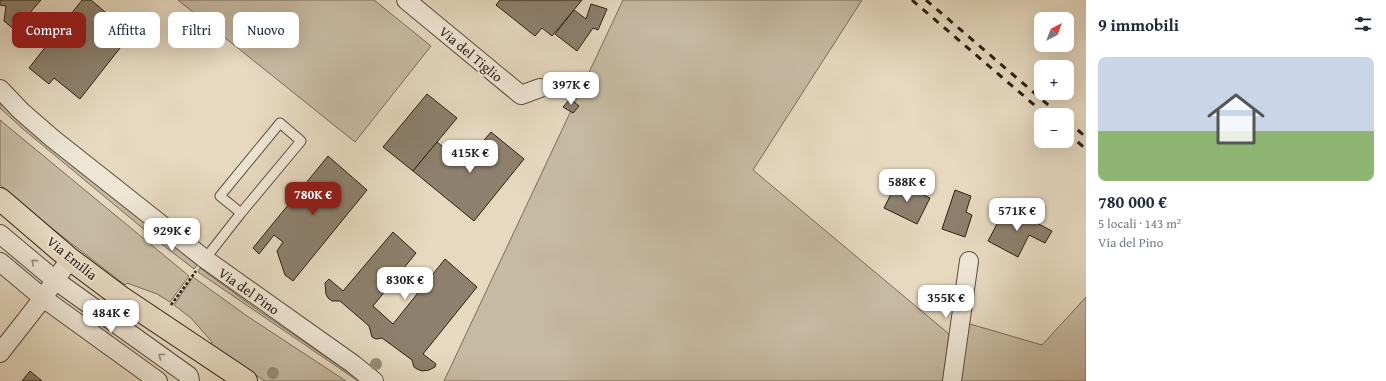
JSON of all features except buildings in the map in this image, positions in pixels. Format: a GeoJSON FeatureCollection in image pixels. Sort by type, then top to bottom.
{"type":"FeatureCollection","features":[{"type":"Feature","properties":{"kind":"main road","name":"Via Emilia"},"geometry":{"type":"LineString","coordinates":[[0,199],[70,259],[122,298],[246,381]]}},
{"type":"Feature","properties":{"kind":"street","name":"Via del Tiglio"},"geometry":{"type":"LineString","coordinates":[[406,0],[521,94],[540,88]]}},
{"type":"Feature","properties":{"kind":"street","name":"Via del Pino"},"geometry":{"type":"LineString","coordinates":[[0,89],[21,111],[200,266],[353,364],[374,381]]}},
{"type":"Feature","properties":{"kind":"street"},"geometry":{"type":"LineString","coordinates":[[0,234],[55,280],[188,376],[190,381]]}},
{"type":"Feature","properties":{"kind":"street"},"geometry":{"type":"LineString","coordinates":[[0,353],[43,298],[70,259]]}},
{"type":"Feature","properties":{"kind":"street"},"geometry":{"type":"LineString","coordinates":[[952,381],[969,261]]}},
{"type":"Feature","properties":{"kind":"street"},"geometry":{"type":"LineString","coordinates":[[0,262],[43,298],[158,381]]}},
{"type":"Feature","properties":{"kind":"street"},"geometry":{"type":"LineString","coordinates":[[117,351],[129,334]]}},
{"type":"Feature","properties":{"kind":"lane"},"geometry":{"type":"LineString","coordinates":[[200,266],[240,213],[301,140],[280,123],[220,196],[240,213]]}},
{"type":"Feature","properties":{"kind":"path"},"geometry":{"type":"LineString","coordinates":[[171,304],[200,266]]}},
{"type":"Feature","properties":{"kind":"shaded area"},"geometry":{"type":"Polygon","coordinates":[[[178,0],[374,0],[431,46],[355,142],[238,48],[299,48],[299,12],[233,12],[233,44],[225,38],[225,12],[193,12],[178,0]]]}},
{"type":"Feature","properties":{"kind":"shaded area"},"geometry":{"type":"Polygon","coordinates":[[[623,0],[862,0],[753,170],[949,334],[943,381],[444,381],[623,0]]]}},
{"type":"Feature","properties":{"kind":"shaded area"},"geometry":{"type":"Polygon","coordinates":[[[0,102],[197,265],[194,269],[23,129],[0,108],[0,102]]]}},
{"type":"Feature","properties":{"kind":"shaded area"},"geometry":{"type":"Polygon","coordinates":[[[0,120],[189,276],[170,302],[157,294],[127,283],[125,285],[49,226],[0,185],[0,120]]]}},
{"type":"Feature","properties":{"kind":"shaded area"},"geometry":{"type":"Polygon","coordinates":[[[200,268],[361,381],[358,381],[198,272],[200,268]]]}},
{"type":"Feature","properties":{"kind":"shaded area"},"geometry":{"type":"Polygon","coordinates":[[[193,277],[247,316],[346,381],[265,381],[210,346],[212,342],[191,318],[174,305],[193,277]]]}},
{"type":"Feature","properties":{"kind":"shaded area"},"geometry":{"type":"Polygon","coordinates":[[[1086,297],[1086,381],[957,381],[964,327],[970,324],[1042,345],[1086,297]]]}},
{"type":"Feature","properties":{"kind":"railway"},"geometry":{"type":"LineString","coordinates":[[912,0],[1038,108]]}},
{"type":"Feature","properties":{"kind":"railway"},"geometry":{"type":"LineString","coordinates":[[926,0],[1052,108]]}},
{"type":"Feature","properties":{"kind":"railway"},"geometry":{"type":"LineString","coordinates":[[1074,127],[1086,137]]}},
{"type":"Feature","properties":{"kind":"railway"},"geometry":{"type":"LineString","coordinates":[[1074,139],[1086,149]]}}]}
